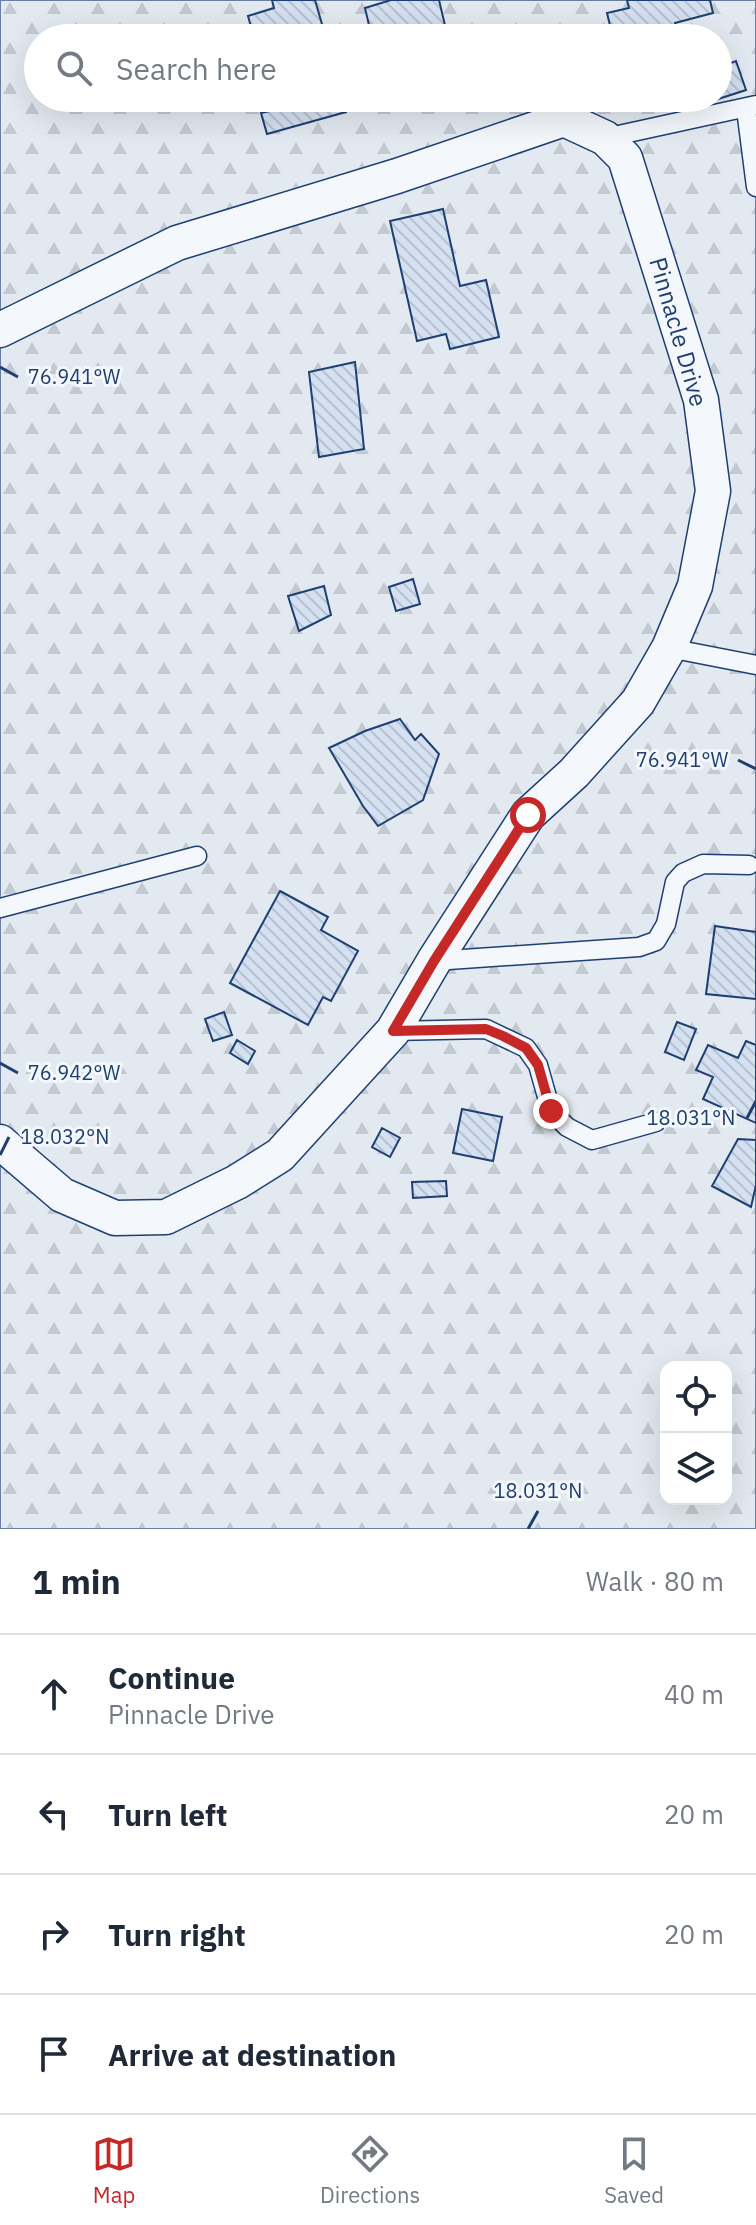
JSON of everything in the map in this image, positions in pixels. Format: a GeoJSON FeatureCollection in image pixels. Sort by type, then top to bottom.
{"type":"FeatureCollection","features":[{"type":"Feature","properties":{"kind":"street","name":"Pinnacle Drive"},"geometry":{"type":"LineString","coordinates":[[0,330],[177,243],[397,176],[564,119],[605,138],[625,158],[701,400],[713,491],[695,586],[669,648],[638,702],[574,773],[528,815],[393,1031],[280,1155],[237,1182],[166,1217],[115,1218],[62,1195],[0,1142]]}},
{"type":"Feature","properties":{"kind":"lane"},"geometry":{"type":"LineString","coordinates":[[751,107],[756,187]]}},
{"type":"Feature","properties":{"kind":"lane"},"geometry":{"type":"LineString","coordinates":[[605,138],[727,112]]}},
{"type":"Feature","properties":{"kind":"lane"},"geometry":{"type":"LineString","coordinates":[[669,648],[756,665]]}},
{"type":"Feature","properties":{"kind":"lane"},"geometry":{"type":"LineString","coordinates":[[0,908],[197,856]]}},
{"type":"Feature","properties":{"kind":"lane"},"geometry":{"type":"LineString","coordinates":[[434,961],[639,947],[656,941],[666,924],[675,882],[683,873],[703,864],[749,865]]}},
{"type":"Feature","properties":{"kind":"lane"},"geometry":{"type":"LineString","coordinates":[[393,1031],[486,1029],[526,1048],[538,1065],[551,1111],[567,1127],[592,1140],[656,1122]]}},
{"type":"Feature","properties":{"kind":"green space"},"geometry":{"type":"Polygon","coordinates":[[[0,0],[756,0],[756,1529],[0,1529],[0,0]]]}},
{"type":"Feature","properties":{"kind":"building"},"geometry":{"type":"Polygon","coordinates":[[[272,0],[315,0],[322,24],[250,24],[248,16],[274,8],[272,0]]]}},
{"type":"Feature","properties":{"kind":"building"},"geometry":{"type":"Polygon","coordinates":[[[391,0],[439,0],[445,24],[369,24],[365,8],[391,0]]]}},
{"type":"Feature","properties":{"kind":"building"},"geometry":{"type":"Polygon","coordinates":[[[627,0],[710,0],[713,13],[675,24],[610,24],[607,13],[629,8],[627,0]]]}},
{"type":"Feature","properties":{"kind":"building"},"geometry":{"type":"Polygon","coordinates":[[[736,61],[746,90],[732,95],[732,62],[736,61]]]}},
{"type":"Feature","properties":{"kind":"building"},"geometry":{"type":"Polygon","coordinates":[[[265,112],[346,112],[267,134],[261,113],[265,112]]]}},
{"type":"Feature","properties":{"kind":"building"},"geometry":{"type":"Polygon","coordinates":[[[443,209],[460,286],[486,280],[499,337],[450,349],[446,334],[417,341],[390,221],[443,209]]]}},
{"type":"Feature","properties":{"kind":"building"},"geometry":{"type":"Polygon","coordinates":[[[355,362],[364,449],[319,457],[309,372],[355,362]]]}},
{"type":"Feature","properties":{"kind":"building"},"geometry":{"type":"Polygon","coordinates":[[[413,579],[420,604],[396,611],[389,587],[413,579]]]}},
{"type":"Feature","properties":{"kind":"building"},"geometry":{"type":"Polygon","coordinates":[[[324,586],[331,615],[299,631],[288,596],[324,586]]]}},
{"type":"Feature","properties":{"kind":"building"},"geometry":{"type":"Polygon","coordinates":[[[400,719],[415,740],[421,734],[439,754],[423,800],[378,826],[329,748],[400,719]]]}},
{"type":"Feature","properties":{"kind":"building"},"geometry":{"type":"Polygon","coordinates":[[[280,891],[328,917],[321,930],[358,951],[331,1001],[323,997],[308,1025],[230,983],[280,891]]]}},
{"type":"Feature","properties":{"kind":"building"},"geometry":{"type":"Polygon","coordinates":[[[715,926],[756,932],[756,999],[706,994],[715,926]]]}},
{"type":"Feature","properties":{"kind":"building"},"geometry":{"type":"Polygon","coordinates":[[[224,1012],[232,1035],[213,1041],[205,1019],[224,1012]]]}},
{"type":"Feature","properties":{"kind":"building"},"geometry":{"type":"Polygon","coordinates":[[[677,1022],[696,1029],[684,1060],[665,1052],[677,1022]]]}},
{"type":"Feature","properties":{"kind":"building"},"geometry":{"type":"Polygon","coordinates":[[[237,1040],[255,1051],[248,1064],[230,1053],[237,1040]]]}},
{"type":"Feature","properties":{"kind":"building"},"geometry":{"type":"Polygon","coordinates":[[[746,1041],[756,1045],[756,1123],[703,1099],[713,1077],[696,1070],[708,1045],[738,1058],[746,1041]]]}},
{"type":"Feature","properties":{"kind":"building"},"geometry":{"type":"Polygon","coordinates":[[[462,1109],[502,1117],[493,1161],[453,1153],[462,1109]]]}},
{"type":"Feature","properties":{"kind":"building"},"geometry":{"type":"Polygon","coordinates":[[[382,1128],[400,1138],[390,1157],[372,1147],[382,1128]]]}},
{"type":"Feature","properties":{"kind":"building"},"geometry":{"type":"Polygon","coordinates":[[[738,1139],[756,1140],[756,1185],[751,1207],[712,1186],[738,1139]]]}},
{"type":"Feature","properties":{"kind":"building"},"geometry":{"type":"Polygon","coordinates":[[[446,1181],[447,1196],[413,1198],[412,1182],[446,1181]]]}},
{"type":"Feature","properties":{"kind":"route"},"geometry":{"type":"LineString","coordinates":[[528,815],[393,1031],[486,1029],[503,1036],[526,1048],[538,1065],[551,1111]]}}]}
